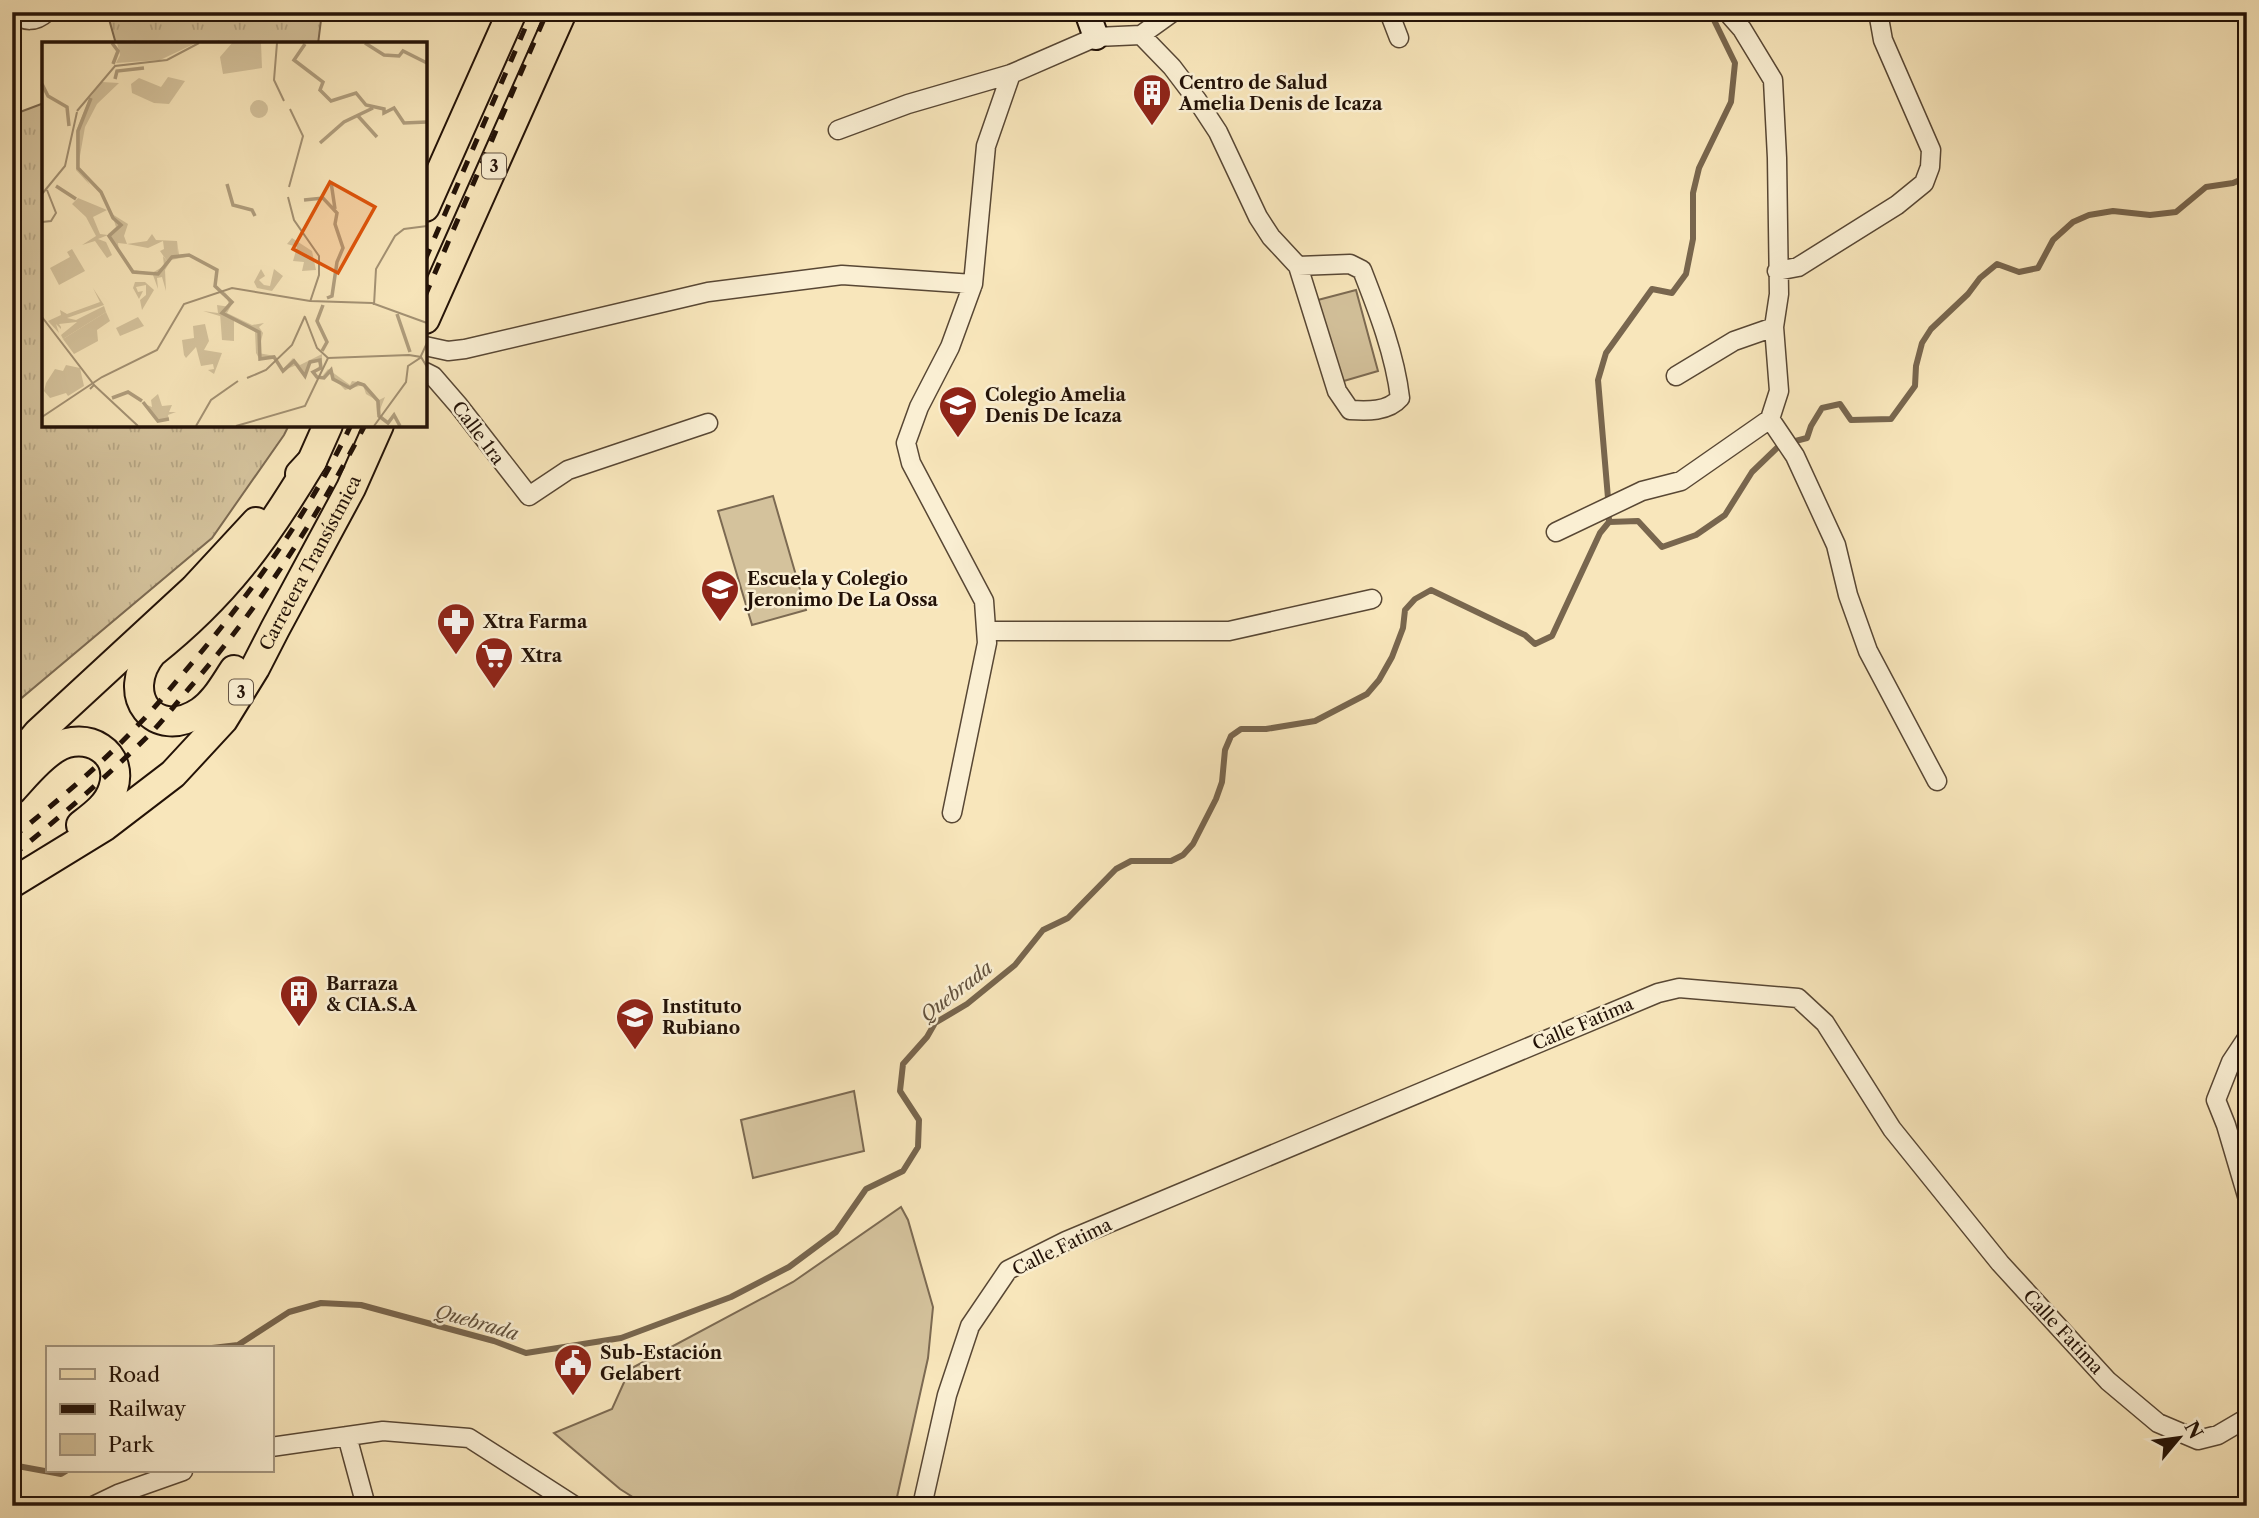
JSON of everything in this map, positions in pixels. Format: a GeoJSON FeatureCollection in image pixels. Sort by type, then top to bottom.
{"type":"FeatureCollection","features":[{"type":"Feature","properties":{"kind":"main road"},"geometry":{"type":"LineString","coordinates":[[427,203],[512,12]]}},
{"type":"Feature","properties":{"kind":"main road","name":"3"},"geometry":{"type":"LineString","coordinates":[[427,315],[562,12]]}},
{"type":"Feature","properties":{"kind":"main road"},"geometry":{"type":"LineString","coordinates":[[324,537],[210,704],[198,713],[179,721],[150,715],[144,707],[138,688],[145,662],[208,605],[236,575],[277,519],[312,461],[327,427]]}},
{"type":"Feature","properties":{"kind":"main road","name":"Carretera Transístmica"},"geometry":{"type":"LineString","coordinates":[[12,881],[105,826],[173,774],[223,720],[255,668],[351,488],[378,427]]}},
{"type":"Feature","properties":{"kind":"main road"},"geometry":{"type":"LineString","coordinates":[[12,764],[38,733],[194,589],[312,461]]}},
{"type":"Feature","properties":{"kind":"main road"},"geometry":{"type":"LineString","coordinates":[[12,790],[55,749],[74,741],[84,741],[101,749],[114,768],[114,786],[106,803],[12,881]]}},
{"type":"Feature","properties":{"kind":"street"},"geometry":{"type":"LineString","coordinates":[[13,12],[23,19],[31,20],[38,19],[47,12]]}},
{"type":"Feature","properties":{"kind":"street"},"geometry":{"type":"LineString","coordinates":[[1087,12],[1096,37]]}},
{"type":"Feature","properties":{"kind":"street"},"geometry":{"type":"LineString","coordinates":[[838,130],[908,104],[1011,74],[1096,37],[1141,35],[1173,12]]}},
{"type":"Feature","properties":{"kind":"street"},"geometry":{"type":"LineString","coordinates":[[1389,12],[1399,38]]}},
{"type":"Feature","properties":{"kind":"street"},"geometry":{"type":"LineString","coordinates":[[1556,532],[1642,491],[1681,481],[1770,419],[1779,391],[1774,327],[1779,294],[1773,80],[1742,29],[1727,12]]}},
{"type":"Feature","properties":{"kind":"street"},"geometry":{"type":"LineString","coordinates":[[1777,271],[1798,267],[1897,205],[1924,183],[1930,167],[1931,150],[1883,40],[1878,12]]}},
{"type":"Feature","properties":{"kind":"street"},"geometry":{"type":"LineString","coordinates":[[1141,35],[1172,67],[1197,100],[1218,132],[1270,237],[1298,267],[1336,391],[1350,410],[1368,411],[1394,406],[1400,398],[1398,380],[1362,270],[1350,264],[1298,267]]}},
{"type":"Feature","properties":{"kind":"street"},"geometry":{"type":"LineString","coordinates":[[952,813],[988,643],[988,631],[984,601],[919,480],[906,443],[919,407],[950,347],[974,284],[986,146],[1011,74]]}},
{"type":"Feature","properties":{"kind":"street"},"geometry":{"type":"LineString","coordinates":[[427,346],[447,351],[465,349],[708,292],[842,275],[974,284]]}},
{"type":"Feature","properties":{"kind":"street"},"geometry":{"type":"LineString","coordinates":[[1676,376],[1734,341],[1774,327]]}},
{"type":"Feature","properties":{"kind":"street","name":"Calle 1ra"},"geometry":{"type":"LineString","coordinates":[[427,373],[433,376],[458,405],[529,496],[568,470],[708,423]]}},
{"type":"Feature","properties":{"kind":"street"},"geometry":{"type":"LineString","coordinates":[[1770,419],[1795,456],[1836,545],[1848,595],[1868,652],[1937,781]]}},
{"type":"Feature","properties":{"kind":"street"},"geometry":{"type":"LineString","coordinates":[[988,631],[1230,631],[1372,599]]}},
{"type":"Feature","properties":{"kind":"street","name":"Calle Fatima"},"geometry":{"type":"LineString","coordinates":[[922,1506],[947,1395],[970,1326],[1008,1270],[1066,1241],[1658,993],[1679,988],[1798,998],[1825,1023],[1900,1140],[2000,1263],[2108,1381],[2158,1423],[2198,1440],[2218,1435],[2247,1418]]}},
{"type":"Feature","properties":{"kind":"street"},"geometry":{"type":"LineString","coordinates":[[2247,1038],[2231,1062],[2216,1100],[2247,1196]]}},
{"type":"Feature","properties":{"kind":"street"},"geometry":{"type":"LineString","coordinates":[[273,1447],[383,1431],[469,1438],[575,1506]]}},
{"type":"Feature","properties":{"kind":"street"},"geometry":{"type":"LineString","coordinates":[[347,1436],[366,1506]]}},
{"type":"Feature","properties":{"kind":"street"},"geometry":{"type":"LineString","coordinates":[[93,1506],[119,1500],[181,1472]]}},
{"type":"Feature","properties":{"kind":"green space"},"geometry":{"type":"Polygon","coordinates":[[[107,12],[322,12],[318,42],[115,42],[107,12]]]}},
{"type":"Feature","properties":{"kind":"green space"},"geometry":{"type":"Polygon","coordinates":[[[42,104],[42,427],[288,427],[212,538],[12,706],[12,115],[42,104]]]}},
{"type":"Feature","properties":{"kind":"green space"},"geometry":{"type":"Polygon","coordinates":[[[1356,290],[1378,371],[1337,383],[1314,301],[1356,290]]]}},
{"type":"Feature","properties":{"kind":"green space"},"geometry":{"type":"Polygon","coordinates":[[[773,496],[806,610],[752,625],[718,511],[773,496]]]}},
{"type":"Feature","properties":{"kind":"green space"},"geometry":{"type":"Polygon","coordinates":[[[854,1091],[864,1151],[753,1178],[741,1120],[854,1091]]]}},
{"type":"Feature","properties":{"kind":"green space"},"geometry":{"type":"Polygon","coordinates":[[[901,1207],[908,1220],[933,1307],[928,1358],[895,1506],[647,1506],[620,1489],[554,1433],[612,1409],[630,1369],[793,1282],[901,1207]]]}},
{"type":"Feature","properties":{"kind":"waterway","name":"Quebrada"},"geometry":{"type":"LineString","coordinates":[[229,1346],[238,1345],[289,1312],[321,1303],[361,1305],[494,1341],[526,1353],[621,1338],[731,1297],[789,1267],[836,1232],[866,1189],[903,1171],[918,1147],[919,1120],[900,1091],[903,1064],[927,1037],[935,1023],[967,1004],[1015,965],[1043,930],[1068,918],[1116,869],[1131,861],[1171,861],[1183,855],[1193,844],[1216,799],[1222,782],[1225,750],[1231,736],[1241,729],[1266,729],[1315,721],[1367,694],[1379,680],[1392,657],[1403,628],[1405,610],[1415,599],[1431,590],[1525,635],[1535,644],[1552,636],[1600,533],[1609,522],[1598,380],[1606,353],[1652,289],[1672,293],[1686,274],[1693,239],[1693,193],[1699,168],[1731,102],[1735,63],[1710,12]]}},
{"type":"Feature","properties":{"kind":"waterway"},"geometry":{"type":"LineString","coordinates":[[1609,522],[1638,521],[1662,547],[1696,535],[1725,515],[1752,472],[1780,445],[1807,438],[1822,408],[1840,404],[1851,420],[1891,419],[1915,386],[1916,366],[1922,343],[1931,329],[1997,264],[2019,272],[2038,268],[2053,240],[2073,222],[2089,215],[2113,211],[2150,215],[2176,212],[2206,187],[2233,183],[2247,177]]}},
{"type":"Feature","properties":{"kind":"waterway","name":"Quebrada"},"geometry":{"type":"LineString","coordinates":[[12,1465],[46,1471]]}},
{"type":"Feature","properties":{"kind":"waterway","name":"Quebrada"},"geometry":{"type":"LineString","coordinates":[[50,1472],[64,1472]]}},
{"type":"Feature","properties":{"kind":"railway"},"geometry":{"type":"LineString","coordinates":[[427,255],[532,12]]}},
{"type":"Feature","properties":{"kind":"railway"},"geometry":{"type":"LineString","coordinates":[[427,291],[547,12]]}},
{"type":"Feature","properties":{"kind":"railway"},"geometry":{"type":"LineString","coordinates":[[12,838],[124,739],[205,647],[252,587],[295,525],[350,427]]}},
{"type":"Feature","properties":{"kind":"railway"},"geometry":{"type":"LineString","coordinates":[[12,856],[81,798],[147,737],[217,655],[286,560],[364,427]]}},
{"type":"Feature","properties":{"kind":"place","name":"Centro de Salud Amelia Denis de Icaza"},"geometry":{"type":"Point","coordinates":[1152,127]}},
{"type":"Feature","properties":{"kind":"place","name":"Colegio Amelia Denis De Icaza"},"geometry":{"type":"Point","coordinates":[958,439]}},
{"type":"Feature","properties":{"kind":"place","name":"Escuela y Colegio Jeronimo De La Ossa"},"geometry":{"type":"Point","coordinates":[720,623]}},
{"type":"Feature","properties":{"kind":"place","name":"Xtra Farma"},"geometry":{"type":"Point","coordinates":[456,656]}},
{"type":"Feature","properties":{"kind":"place","name":"Xtra"},"geometry":{"type":"Point","coordinates":[494,690]}},
{"type":"Feature","properties":{"kind":"place","name":"Barraza & CIA.S.A"},"geometry":{"type":"Point","coordinates":[299,1028]}},
{"type":"Feature","properties":{"kind":"place","name":"Instituto Rubiano"},"geometry":{"type":"Point","coordinates":[635,1051]}},
{"type":"Feature","properties":{"kind":"place","name":"Sub-Estación Gelabert"},"geometry":{"type":"Point","coordinates":[573,1397]}}]}
